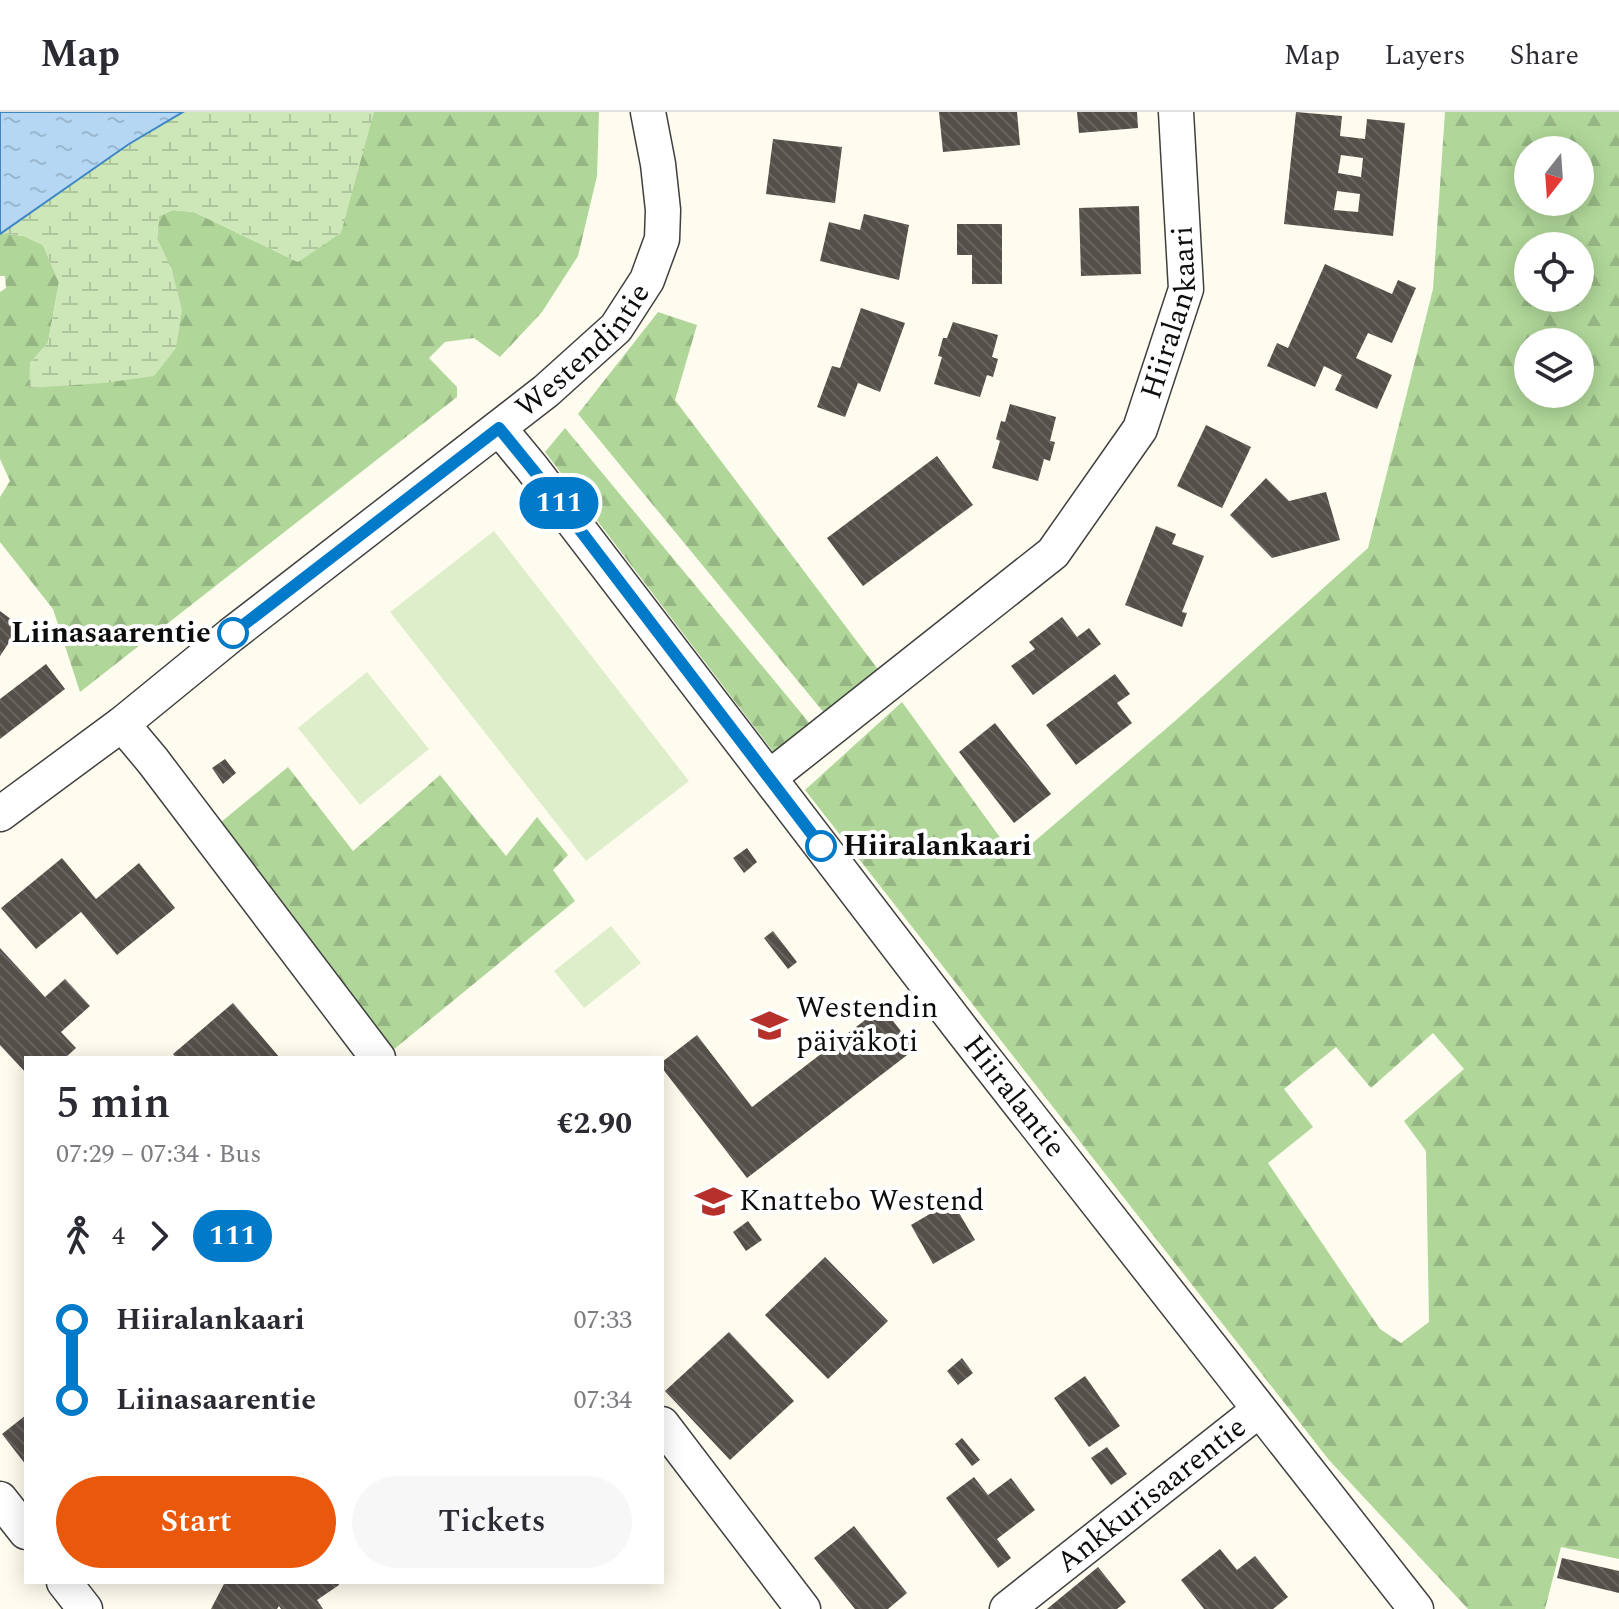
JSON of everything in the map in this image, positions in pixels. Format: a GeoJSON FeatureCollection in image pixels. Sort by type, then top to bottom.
{"type":"FeatureCollection","features":[{"type":"Feature","properties":{"kind":"street","name":"Westendintie"},"geometry":{"type":"LineString","coordinates":[[0,814],[122,724],[231,635],[546,391],[616,328],[647,280],[662,239],[663,210],[648,112]]}},
{"type":"Feature","properties":{"kind":"street","name":"Hiiralankaari"},"geometry":{"type":"LineString","coordinates":[[770,777],[1053,553],[1140,429],[1186,289],[1176,112]]}},
{"type":"Feature","properties":{"kind":"street","name":"Hiiralantie"},"geometry":{"type":"LineString","coordinates":[[499,428],[962,1030],[1416,1609]]}},
{"type":"Feature","properties":{"kind":"street"},"geometry":{"type":"LineString","coordinates":[[122,724],[376,1056]]}},
{"type":"Feature","properties":{"kind":"street","name":"Ankkurisaarentie"},"geometry":{"type":"LineString","coordinates":[[1007,1609],[1259,1410]]}},
{"type":"Feature","properties":{"kind":"street"},"geometry":{"type":"LineString","coordinates":[[664,1427],[803,1609]]}},
{"type":"Feature","properties":{"kind":"street"},"geometry":{"type":"LineString","coordinates":[[0,1499],[24,1529]]}},
{"type":"Feature","properties":{"kind":"street"},"geometry":{"type":"LineString","coordinates":[[66,1584],[85,1609]]}},
{"type":"Feature","properties":{"kind":"green space"},"geometry":{"type":"Polygon","coordinates":[[[183,112],[374,112],[341,233],[298,262],[194,212],[173,210],[159,216],[157,239],[172,270],[182,310],[176,348],[154,376],[29,388],[30,363],[48,343],[59,282],[43,245],[24,236],[1,233],[129,144],[183,112]]]}},
{"type":"Feature","properties":{"kind":"green space"},"geometry":{"type":"Polygon","coordinates":[[[374,112],[599,112],[597,176],[578,256],[542,312],[500,357],[474,338],[445,342],[429,358],[457,387],[457,397],[80,692],[53,609],[0,542],[0,497],[10,481],[0,459],[0,292],[6,288],[5,276],[0,276],[0,233],[24,236],[43,245],[59,282],[48,343],[30,363],[172,270],[157,239],[159,216],[173,210],[194,212],[298,262],[374,112]]]}},
{"type":"Feature","properties":{"kind":"green space"},"geometry":{"type":"Polygon","coordinates":[[[1445,112],[1619,112],[1619,1559],[1561,1547],[1545,1609],[1468,1609],[1329,1460],[805,790],[902,702],[1015,858],[1175,721],[1368,548],[1433,289],[1445,112]],[[1433,1033],[1371,1088],[1336,1047],[1284,1089],[1313,1127],[1268,1163],[1380,1329],[1401,1343],[1429,1322],[1426,1151],[1404,1121],[1464,1069],[1433,1033]]]}},
{"type":"Feature","properties":{"kind":"green space"},"geometry":{"type":"Polygon","coordinates":[[[658,312],[697,325],[675,400],[880,672],[825,714],[578,414],[658,312]]]}},
{"type":"Feature","properties":{"kind":"green space"},"geometry":{"type":"Polygon","coordinates":[[[565,428],[811,725],[774,753],[545,452],[565,428]]]}},
{"type":"Feature","properties":{"kind":"green space"},"geometry":{"type":"Polygon","coordinates":[[[494,531],[689,781],[586,861],[390,612],[494,531]]]}},
{"type":"Feature","properties":{"kind":"green space"},"geometry":{"type":"Polygon","coordinates":[[[367,672],[429,749],[360,805],[298,728],[367,672]]]}},
{"type":"Feature","properties":{"kind":"green space"},"geometry":{"type":"Polygon","coordinates":[[[288,767],[353,851],[440,775],[506,856],[537,817],[568,855],[553,870],[575,901],[393,1050],[215,827],[288,767]]]}},
{"type":"Feature","properties":{"kind":"green space"},"geometry":{"type":"Polygon","coordinates":[[[611,926],[641,963],[584,1008],[554,971],[611,926]]]}},
{"type":"Feature","properties":{"kind":"water"},"geometry":{"type":"Polygon","coordinates":[[[0,112],[183,112],[129,144],[0,234],[0,112]]]}},
{"type":"Feature","properties":{"kind":"building"},"geometry":{"type":"Polygon","coordinates":[[[939,112],[1017,112],[1020,145],[943,152],[939,112]]]}},
{"type":"Feature","properties":{"kind":"building"},"geometry":{"type":"Polygon","coordinates":[[[1077,112],[1137,112],[1138,128],[1079,133],[1077,112]]]}},
{"type":"Feature","properties":{"kind":"building"},"geometry":{"type":"Polygon","coordinates":[[[1296,112],[1342,116],[1340,136],[1365,139],[1367,119],[1405,123],[1393,236],[1284,224],[1296,112]],[[1341,155],[1338,173],[1361,177],[1363,158],[1341,155]],[[1337,191],[1334,210],[1358,212],[1360,194],[1337,191]]]}},
{"type":"Feature","properties":{"kind":"building"},"geometry":{"type":"Polygon","coordinates":[[[773,139],[842,147],[835,203],[766,194],[773,139]]]}},
{"type":"Feature","properties":{"kind":"building"},"geometry":{"type":"Polygon","coordinates":[[[1139,206],[1141,274],[1081,276],[1079,208],[1139,206]]]}},
{"type":"Feature","properties":{"kind":"building"},"geometry":{"type":"Polygon","coordinates":[[[864,214],[909,225],[899,280],[820,261],[829,222],[860,230],[864,214]]]}},
{"type":"Feature","properties":{"kind":"building"},"geometry":{"type":"Polygon","coordinates":[[[957,224],[1002,224],[1002,284],[972,284],[972,255],[957,255],[957,224]]]}},
{"type":"Feature","properties":{"kind":"building"},"geometry":{"type":"Polygon","coordinates":[[[1325,264],[1392,294],[1398,280],[1416,288],[1392,343],[1368,333],[1356,358],[1392,375],[1377,409],[1335,390],[1342,375],[1324,366],[1315,387],[1267,366],[1277,343],[1288,348],[1325,264]]]}},
{"type":"Feature","properties":{"kind":"building"},"geometry":{"type":"Polygon","coordinates":[[[861,308],[905,323],[880,392],[858,383],[845,417],[817,407],[832,366],[840,368],[861,308]]]}},
{"type":"Feature","properties":{"kind":"building"},"geometry":{"type":"Polygon","coordinates":[[[953,322],[998,335],[992,357],[998,359],[993,377],[987,375],[980,397],[934,384],[942,357],[938,356],[943,338],[947,338],[953,322]]]}},
{"type":"Feature","properties":{"kind":"building"},"geometry":{"type":"Polygon","coordinates":[[[1010,404],[1056,417],[1050,441],[1055,442],[1050,461],[1044,459],[1038,481],[992,468],[1000,441],[996,439],[1001,421],[1005,422],[1010,404]]]}},
{"type":"Feature","properties":{"kind":"building"},"geometry":{"type":"Polygon","coordinates":[[[1206,425],[1251,447],[1222,508],[1177,486],[1206,425]]]}},
{"type":"Feature","properties":{"kind":"building"},"geometry":{"type":"Polygon","coordinates":[[[937,456],[973,505],[863,586],[827,538],[937,456]]]}},
{"type":"Feature","properties":{"kind":"building"},"geometry":{"type":"Polygon","coordinates":[[[1266,478],[1289,501],[1326,492],[1340,540],[1272,558],[1230,515],[1266,478]]]}},
{"type":"Feature","properties":{"kind":"building"},"geometry":{"type":"Polygon","coordinates":[[[1156,526],[1176,534],[1172,544],[1204,556],[1182,612],[1187,613],[1182,627],[1125,605],[1156,526]]]}},
{"type":"Feature","properties":{"kind":"building"},"geometry":{"type":"Polygon","coordinates":[[[0,611],[20,626],[0,656],[0,611]]]}},
{"type":"Feature","properties":{"kind":"building"},"geometry":{"type":"Polygon","coordinates":[[[1062,617],[1077,637],[1089,628],[1101,644],[1033,695],[1011,666],[1035,649],[1029,642],[1062,617]]]}},
{"type":"Feature","properties":{"kind":"building"},"geometry":{"type":"Polygon","coordinates":[[[46,664],[65,689],[0,739],[0,699],[46,664]]]}},
{"type":"Feature","properties":{"kind":"building"},"geometry":{"type":"Polygon","coordinates":[[[1115,674],[1130,694],[1117,703],[1132,723],[1076,765],[1046,725],[1115,674]]]}},
{"type":"Feature","properties":{"kind":"building"},"geometry":{"type":"Polygon","coordinates":[[[995,723],[1051,794],[1014,823],[959,752],[995,723]]]}},
{"type":"Feature","properties":{"kind":"building"},"geometry":{"type":"Polygon","coordinates":[[[225,759],[236,773],[223,784],[212,768],[225,759]]]}},
{"type":"Feature","properties":{"kind":"building"},"geometry":{"type":"Polygon","coordinates":[[[747,848],[757,862],[744,873],[733,858],[747,848]]]}},
{"type":"Feature","properties":{"kind":"building"},"geometry":{"type":"Polygon","coordinates":[[[62,858],[96,899],[139,863],[175,908],[117,955],[81,912],[36,949],[1,908],[62,858]]]}},
{"type":"Feature","properties":{"kind":"building"},"geometry":{"type":"Polygon","coordinates":[[[773,931],[797,962],[788,969],[764,938],[773,931]]]}},
{"type":"Feature","properties":{"kind":"building"},"geometry":{"type":"Polygon","coordinates":[[[0,948],[45,997],[65,979],[90,1006],[61,1032],[76,1048],[67,1056],[24,1056],[24,1071],[0,1045],[0,948]]]}},
{"type":"Feature","properties":{"kind":"building"},"geometry":{"type":"Polygon","coordinates":[[[233,1003],[278,1056],[174,1056],[173,1054],[233,1003]]]}},
{"type":"Feature","properties":{"kind":"building"},"geometry":{"type":"Polygon","coordinates":[[[882,1007],[915,1049],[747,1178],[664,1071],[664,1060],[697,1035],[752,1107],[882,1007]]]}},
{"type":"Feature","properties":{"kind":"building"},"geometry":{"type":"Polygon","coordinates":[[[952,1201],[975,1240],[933,1264],[911,1225],[952,1201]]]}},
{"type":"Feature","properties":{"kind":"building"},"geometry":{"type":"Polygon","coordinates":[[[748,1221],[762,1240],[746,1251],[733,1232],[748,1221]]]}},
{"type":"Feature","properties":{"kind":"building"},"geometry":{"type":"Polygon","coordinates":[[[825,1257],[888,1321],[828,1379],[765,1315],[825,1257]]]}},
{"type":"Feature","properties":{"kind":"building"},"geometry":{"type":"Polygon","coordinates":[[[729,1332],[794,1401],[730,1460],[665,1391],[729,1332]]]}},
{"type":"Feature","properties":{"kind":"building"},"geometry":{"type":"Polygon","coordinates":[[[962,1358],[973,1373],[958,1385],[947,1371],[962,1358]]]}},
{"type":"Feature","properties":{"kind":"building"},"geometry":{"type":"Polygon","coordinates":[[[1085,1376],[1120,1426],[1089,1447],[1054,1398],[1085,1376]]]}},
{"type":"Feature","properties":{"kind":"building"},"geometry":{"type":"Polygon","coordinates":[[[24,1417],[24,1462],[2,1434],[24,1417]]]}},
{"type":"Feature","properties":{"kind":"building"},"geometry":{"type":"Polygon","coordinates":[[[962,1438],[980,1460],[972,1466],[955,1444],[962,1438]]]}},
{"type":"Feature","properties":{"kind":"building"},"geometry":{"type":"Polygon","coordinates":[[[1107,1447],[1127,1474],[1111,1485],[1091,1458],[1107,1447]]]}},
{"type":"Feature","properties":{"kind":"building"},"geometry":{"type":"Polygon","coordinates":[[[974,1477],[988,1495],[1011,1478],[1035,1510],[997,1539],[1011,1558],[998,1568],[946,1498],[974,1477]]]}},
{"type":"Feature","properties":{"kind":"building"},"geometry":{"type":"Polygon","coordinates":[[[854,1526],[907,1593],[888,1609],[855,1609],[814,1558],[854,1526]]]}},
{"type":"Feature","properties":{"kind":"building"},"geometry":{"type":"Polygon","coordinates":[[[1220,1549],[1237,1570],[1255,1556],[1288,1597],[1273,1609],[1204,1609],[1181,1580],[1220,1549]]]}},
{"type":"Feature","properties":{"kind":"building"},"geometry":{"type":"Polygon","coordinates":[[[1562,1558],[1619,1571],[1619,1593],[1557,1578],[1562,1558]]]}},
{"type":"Feature","properties":{"kind":"building"},"geometry":{"type":"Polygon","coordinates":[[[1098,1567],[1126,1602],[1117,1609],[1047,1609],[1098,1567]]]}},
{"type":"Feature","properties":{"kind":"building"},"geometry":{"type":"Polygon","coordinates":[[[224,1584],[339,1585],[317,1600],[323,1609],[281,1609],[279,1606],[277,1609],[211,1609],[224,1584]]]}},
{"type":"Feature","properties":{"kind":"bus line","name":"111"},"geometry":{"type":"LineString","coordinates":[[233,633],[499,428],[821,846]]}},
{"type":"Feature","properties":{"kind":"place","name":"Liinasaarentie"},"geometry":{"type":"Point","coordinates":[233,633]}},
{"type":"Feature","properties":{"kind":"place","name":"Hiiralankaari"},"geometry":{"type":"Point","coordinates":[821,846]}},
{"type":"Feature","properties":{"kind":"place","name":"Westendin päiväkoti"},"geometry":{"type":"Point","coordinates":[770,1025]}},
{"type":"Feature","properties":{"kind":"place","name":"Knattebo Westend"},"geometry":{"type":"Point","coordinates":[713,1201]}}]}
